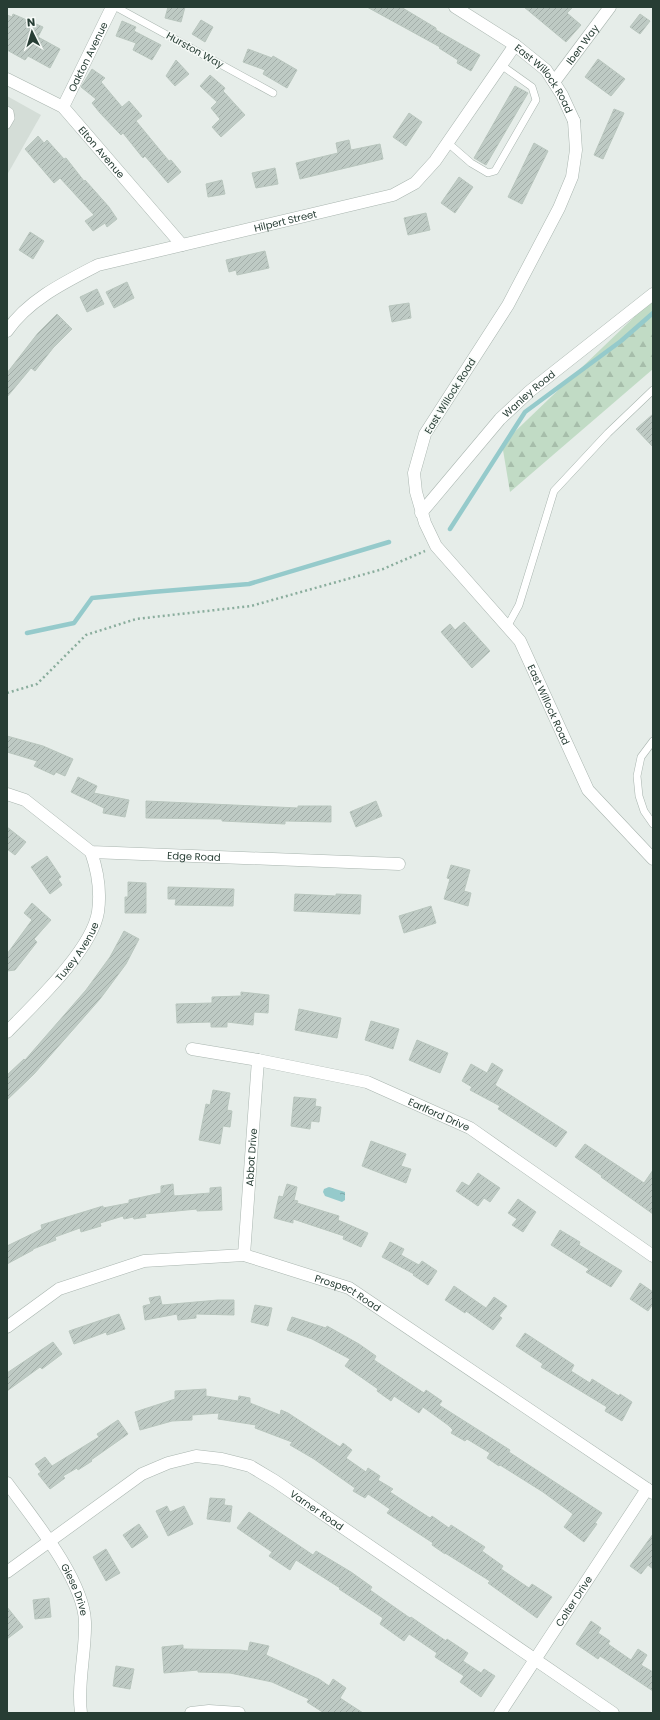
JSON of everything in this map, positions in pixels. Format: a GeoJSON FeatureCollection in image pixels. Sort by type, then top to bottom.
{"type":"FeatureCollection","features":[{"type":"Feature","properties":{"kind":"street","name":"Oakton Avenue"},"geometry":{"type":"LineString","coordinates":[[63,107],[112,7]]}},
{"type":"Feature","properties":{"kind":"street","name":"East Willock Road"},"geometry":{"type":"LineString","coordinates":[[455,7],[515,45],[546,70],[562,94],[574,121],[576,150],[572,177],[559,208],[508,305],[425,434],[414,473],[416,492],[421,513],[436,546],[520,641],[588,790],[653,859]]}},
{"type":"Feature","properties":{"kind":"street","name":"Iben Way"},"geometry":{"type":"LineString","coordinates":[[554,82],[610,7]]}},
{"type":"Feature","properties":{"kind":"street","name":"Hilpert Street"},"geometry":{"type":"LineString","coordinates":[[7,331],[34,303],[61,284],[98,265],[393,195],[415,183],[435,161],[515,45]]}},
{"type":"Feature","properties":{"kind":"street","name":"Elton Avenue"},"geometry":{"type":"LineString","coordinates":[[8,81],[63,107],[182,245]]}},
{"type":"Feature","properties":{"kind":"street","name":"Wanley Road"},"geometry":{"type":"LineString","coordinates":[[421,513],[500,419],[530,391],[653,294]]}},
{"type":"Feature","properties":{"kind":"street"},"geometry":{"type":"LineString","coordinates":[[7,794],[26,800],[91,852]]}},
{"type":"Feature","properties":{"kind":"street","name":"Edge Road"},"geometry":{"type":"LineString","coordinates":[[91,852],[398,864]]}},
{"type":"Feature","properties":{"kind":"street","name":"Tuxey Avenue"},"geometry":{"type":"LineString","coordinates":[[7,1032],[49,988],[88,939],[98,912],[99,889],[98,873],[91,852]]}},
{"type":"Feature","properties":{"kind":"street","name":"Earlford Drive"},"geometry":{"type":"LineString","coordinates":[[192,1049],[258,1060],[368,1082],[470,1128],[653,1256]]}},
{"type":"Feature","properties":{"kind":"street","name":"Abbot Drive"},"geometry":{"type":"LineString","coordinates":[[244,1255],[258,1060]]}},
{"type":"Feature","properties":{"kind":"street","name":"Prospect Road"},"geometry":{"type":"LineString","coordinates":[[7,1327],[59,1289],[144,1261],[244,1255],[349,1288],[650,1491]]}},
{"type":"Feature","properties":{"kind":"street","name":"Varner Road"},"geometry":{"type":"LineString","coordinates":[[7,1572],[142,1474],[168,1463],[196,1456],[222,1459],[250,1466],[275,1481],[613,1713]]}},
{"type":"Feature","properties":{"kind":"street","name":"Giese Drive"},"geometry":{"type":"LineString","coordinates":[[7,1483],[50,1541],[80,1594],[85,1621],[79,1699],[81,1713]]}},
{"type":"Feature","properties":{"kind":"street","name":"Colter Drive"},"geometry":{"type":"LineString","coordinates":[[500,1713],[650,1491]]}},
{"type":"Feature","properties":{"kind":"street"},"geometry":{"type":"LineString","coordinates":[[192,1713],[209,1710],[239,1713]]}},
{"type":"Feature","properties":{"kind":"lane","name":"Hurston Way"},"geometry":{"type":"LineString","coordinates":[[116,7],[274,93]]}},
{"type":"Feature","properties":{"kind":"lane"},"geometry":{"type":"LineString","coordinates":[[448,143],[471,163],[488,173],[495,171],[536,100],[532,87],[501,65]]}},
{"type":"Feature","properties":{"kind":"lane"},"geometry":{"type":"LineString","coordinates":[[7,110],[10,112],[11,118],[7,125]]}},
{"type":"Feature","properties":{"kind":"lane"},"geometry":{"type":"LineString","coordinates":[[507,626],[519,605],[554,492],[608,433],[653,390]]}},
{"type":"Feature","properties":{"kind":"lane"},"geometry":{"type":"LineString","coordinates":[[653,741],[641,757],[636,776],[639,796],[644,811],[653,824]]}},
{"type":"Feature","properties":{"kind":"path"},"geometry":{"type":"LineString","coordinates":[[7,693],[37,684],[86,635],[136,619],[251,606],[383,569],[436,546]]}},
{"type":"Feature","properties":{"kind":"shaded area"},"geometry":{"type":"Polygon","coordinates":[[[7,96],[41,115],[7,175],[7,96]]]}},
{"type":"Feature","properties":{"kind":"green space"},"geometry":{"type":"Polygon","coordinates":[[[653,299],[653,369],[510,492],[502,444],[653,299]]]}},
{"type":"Feature","properties":{"kind":"water"},"geometry":{"type":"Polygon","coordinates":[[[329,1187],[345,1192],[345,1200],[342,1202],[325,1196],[323,1192],[324,1189],[329,1187]]]}},
{"type":"Feature","properties":{"kind":"building"},"geometry":{"type":"Polygon","coordinates":[[[168,7],[185,7],[181,22],[165,18],[168,7]]]}},
{"type":"Feature","properties":{"kind":"building"},"geometry":{"type":"Polygon","coordinates":[[[367,7],[401,7],[436,28],[436,30],[480,55],[471,71],[457,63],[458,60],[439,48],[440,47],[367,7]]]}},
{"type":"Feature","properties":{"kind":"building"},"geometry":{"type":"Polygon","coordinates":[[[524,7],[573,7],[567,13],[581,25],[566,42],[524,7]]]}},
{"type":"Feature","properties":{"kind":"building"},"geometry":{"type":"Polygon","coordinates":[[[13,14],[43,27],[38,37],[60,49],[50,68],[28,56],[25,60],[7,50],[7,15],[12,17],[13,14]]]}},
{"type":"Feature","properties":{"kind":"building"},"geometry":{"type":"Polygon","coordinates":[[[640,14],[650,21],[640,34],[630,27],[640,14]]]}},
{"type":"Feature","properties":{"kind":"building"},"geometry":{"type":"Polygon","coordinates":[[[201,20],[213,27],[205,42],[192,34],[201,20]]]}},
{"type":"Feature","properties":{"kind":"building"},"geometry":{"type":"Polygon","coordinates":[[[122,21],[136,27],[134,31],[161,45],[152,60],[133,50],[136,43],[116,36],[122,21]]]}},
{"type":"Feature","properties":{"kind":"building"},"geometry":{"type":"Polygon","coordinates":[[[248,49],[272,58],[273,56],[297,70],[287,88],[263,74],[265,70],[243,62],[248,49]]]}},
{"type":"Feature","properties":{"kind":"building"},"geometry":{"type":"Polygon","coordinates":[[[598,59],[625,79],[611,96],[585,77],[598,59]]]}},
{"type":"Feature","properties":{"kind":"building"},"geometry":{"type":"Polygon","coordinates":[[[176,60],[189,74],[175,86],[166,76],[176,60]]]}},
{"type":"Feature","properties":{"kind":"building"},"geometry":{"type":"Polygon","coordinates":[[[92,69],[105,78],[101,82],[122,107],[129,101],[142,116],[136,121],[169,161],[171,160],[181,172],[168,183],[145,156],[143,158],[123,133],[121,135],[100,113],[92,103],[96,99],[81,87],[92,69]]]}},
{"type":"Feature","properties":{"kind":"building"},"geometry":{"type":"Polygon","coordinates":[[[210,75],[225,88],[223,91],[245,115],[221,137],[212,127],[220,119],[211,108],[217,102],[200,86],[210,75]]]}},
{"type":"Feature","properties":{"kind":"building"},"geometry":{"type":"Polygon","coordinates":[[[515,86],[528,93],[486,165],[474,158],[515,86]]]}},
{"type":"Feature","properties":{"kind":"building"},"geometry":{"type":"Polygon","coordinates":[[[614,109],[624,113],[603,159],[594,155],[614,109]]]}},
{"type":"Feature","properties":{"kind":"building"},"geometry":{"type":"Polygon","coordinates":[[[409,113],[422,122],[406,146],[393,137],[409,113]]]}},
{"type":"Feature","properties":{"kind":"building"},"geometry":{"type":"Polygon","coordinates":[[[38,136],[44,143],[47,140],[64,159],[66,158],[84,181],[85,180],[109,207],[117,219],[107,227],[105,223],[93,231],[85,221],[94,215],[60,178],[54,183],[25,149],[38,136]]]}},
{"type":"Feature","properties":{"kind":"building"},"geometry":{"type":"Polygon","coordinates":[[[349,140],[351,150],[380,144],[383,159],[300,179],[296,163],[338,153],[336,143],[349,140]]]}},
{"type":"Feature","properties":{"kind":"building"},"geometry":{"type":"Polygon","coordinates":[[[534,143],[548,151],[522,204],[508,197],[534,143]]]}},
{"type":"Feature","properties":{"kind":"building"},"geometry":{"type":"Polygon","coordinates":[[[275,168],[278,184],[256,188],[252,173],[275,168]]]}},
{"type":"Feature","properties":{"kind":"building"},"geometry":{"type":"Polygon","coordinates":[[[459,177],[473,187],[455,213],[441,203],[459,177]]]}},
{"type":"Feature","properties":{"kind":"building"},"geometry":{"type":"Polygon","coordinates":[[[222,180],[225,194],[208,197],[206,184],[222,180]]]}},
{"type":"Feature","properties":{"kind":"building"},"geometry":{"type":"Polygon","coordinates":[[[426,213],[430,230],[408,235],[404,218],[426,213]]]}},
{"type":"Feature","properties":{"kind":"building"},"geometry":{"type":"Polygon","coordinates":[[[30,232],[44,241],[33,259],[19,250],[30,232]]]}},
{"type":"Feature","properties":{"kind":"building"},"geometry":{"type":"Polygon","coordinates":[[[265,251],[269,268],[237,275],[236,270],[229,272],[226,260],[265,251]]]}},
{"type":"Feature","properties":{"kind":"building"},"geometry":{"type":"Polygon","coordinates":[[[127,282],[134,298],[114,308],[106,292],[127,282]]]}},
{"type":"Feature","properties":{"kind":"building"},"geometry":{"type":"Polygon","coordinates":[[[97,289],[104,304],[87,312],[80,297],[97,289]]]}},
{"type":"Feature","properties":{"kind":"building"},"geometry":{"type":"Polygon","coordinates":[[[409,303],[411,318],[392,322],[389,306],[409,303]]]}},
{"type":"Feature","properties":{"kind":"building"},"geometry":{"type":"Polygon","coordinates":[[[57,314],[72,329],[53,348],[35,371],[31,368],[7,397],[7,373],[38,333],[57,314]]]}},
{"type":"Feature","properties":{"kind":"building"},"geometry":{"type":"Polygon","coordinates":[[[653,414],[653,447],[636,429],[653,414]]]}},
{"type":"Feature","properties":{"kind":"building"},"geometry":{"type":"Polygon","coordinates":[[[464,622],[490,651],[472,668],[441,632],[450,624],[455,630],[464,622]]]}},
{"type":"Feature","properties":{"kind":"building"},"geometry":{"type":"Polygon","coordinates":[[[7,736],[43,746],[73,759],[65,776],[56,772],[54,775],[34,766],[37,761],[7,752],[7,736]]]}},
{"type":"Feature","properties":{"kind":"building"},"geometry":{"type":"Polygon","coordinates":[[[78,777],[97,786],[94,793],[129,800],[125,817],[103,813],[104,808],[71,792],[78,777]]]}},
{"type":"Feature","properties":{"kind":"building"},"geometry":{"type":"Polygon","coordinates":[[[146,801],[298,808],[298,806],[331,806],[331,822],[285,821],[285,824],[222,821],[222,819],[146,818],[146,801]]]}},
{"type":"Feature","properties":{"kind":"building"},"geometry":{"type":"Polygon","coordinates":[[[376,801],[382,816],[356,827],[350,812],[376,801]]]}},
{"type":"Feature","properties":{"kind":"building"},"geometry":{"type":"Polygon","coordinates":[[[7,827],[26,842],[15,855],[7,849],[7,827]]]}},
{"type":"Feature","properties":{"kind":"building"},"geometry":{"type":"Polygon","coordinates":[[[47,856],[61,877],[58,879],[62,885],[50,894],[31,867],[47,856]]]}},
{"type":"Feature","properties":{"kind":"building"},"geometry":{"type":"Polygon","coordinates":[[[451,865],[470,870],[464,891],[471,893],[468,906],[444,899],[450,879],[447,878],[451,865]]]}},
{"type":"Feature","properties":{"kind":"building"},"geometry":{"type":"Polygon","coordinates":[[[128,882],[146,883],[146,913],[125,913],[125,897],[128,897],[128,882]]]}},
{"type":"Feature","properties":{"kind":"building"},"geometry":{"type":"Polygon","coordinates":[[[168,887],[234,889],[233,906],[175,905],[176,899],[168,899],[168,887]]]}},
{"type":"Feature","properties":{"kind":"building"},"geometry":{"type":"Polygon","coordinates":[[[295,894],[336,896],[336,894],[361,895],[360,914],[294,911],[295,894]]]}},
{"type":"Feature","properties":{"kind":"building"},"geometry":{"type":"Polygon","coordinates":[[[32,903],[51,920],[34,939],[37,942],[15,970],[7,971],[7,954],[32,920],[24,913],[32,903]]]}},
{"type":"Feature","properties":{"kind":"building"},"geometry":{"type":"Polygon","coordinates":[[[431,906],[436,923],[404,933],[399,916],[431,906]]]}},
{"type":"Feature","properties":{"kind":"building"},"geometry":{"type":"Polygon","coordinates":[[[124,931],[139,939],[126,964],[100,999],[34,1074],[7,1100],[7,1075],[24,1059],[25,1060],[86,990],[110,957],[124,931]]]}},
{"type":"Feature","properties":{"kind":"building"},"geometry":{"type":"Polygon","coordinates":[[[241,992],[269,995],[268,1013],[254,1012],[253,1025],[227,1022],[227,1027],[211,1027],[211,1022],[177,1023],[176,1004],[212,1003],[212,997],[241,996],[241,992]]]}},
{"type":"Feature","properties":{"kind":"building"},"geometry":{"type":"Polygon","coordinates":[[[299,1009],[341,1018],[337,1038],[295,1030],[299,1009]]]}},
{"type":"Feature","properties":{"kind":"building"},"geometry":{"type":"Polygon","coordinates":[[[371,1021],[399,1029],[393,1049],[365,1040],[371,1021]]]}},
{"type":"Feature","properties":{"kind":"building"},"geometry":{"type":"Polygon","coordinates":[[[417,1040],[448,1053],[440,1073],[409,1060],[417,1040]]]}},
{"type":"Feature","properties":{"kind":"building"},"geometry":{"type":"Polygon","coordinates":[[[492,1063],[503,1070],[495,1085],[567,1132],[556,1147],[498,1109],[500,1106],[470,1090],[472,1087],[462,1081],[471,1064],[487,1073],[492,1063]]]}},
{"type":"Feature","properties":{"kind":"building"},"geometry":{"type":"Polygon","coordinates":[[[213,1090],[230,1093],[227,1110],[232,1111],[230,1127],[223,1126],[220,1144],[199,1140],[206,1104],[210,1105],[213,1090]]]}},
{"type":"Feature","properties":{"kind":"building"},"geometry":{"type":"Polygon","coordinates":[[[294,1097],[316,1099],[315,1106],[321,1107],[319,1122],[311,1121],[310,1129],[291,1126],[294,1097]]]}},
{"type":"Feature","properties":{"kind":"building"},"geometry":{"type":"Polygon","coordinates":[[[371,1141],[406,1154],[401,1166],[411,1169],[406,1183],[362,1166],[371,1141]]]}},
{"type":"Feature","properties":{"kind":"building"},"geometry":{"type":"Polygon","coordinates":[[[585,1144],[644,1183],[653,1170],[653,1214],[575,1157],[585,1144]]]}},
{"type":"Feature","properties":{"kind":"building"},"geometry":{"type":"Polygon","coordinates":[[[478,1173],[500,1188],[490,1202],[484,1198],[478,1206],[456,1191],[462,1182],[469,1186],[478,1173]]]}},
{"type":"Feature","properties":{"kind":"building"},"geometry":{"type":"Polygon","coordinates":[[[173,1184],[174,1196],[210,1193],[210,1188],[221,1187],[222,1210],[197,1211],[197,1209],[145,1214],[146,1217],[134,1219],[133,1217],[124,1219],[123,1216],[100,1223],[101,1226],[81,1232],[80,1228],[55,1237],[56,1240],[33,1249],[7,1264],[7,1246],[42,1229],[41,1225],[103,1206],[103,1208],[129,1203],[129,1200],[161,1193],[161,1186],[173,1184]]]}},
{"type":"Feature","properties":{"kind":"building"},"geometry":{"type":"Polygon","coordinates":[[[287,1184],[297,1187],[294,1200],[298,1201],[297,1203],[339,1216],[338,1220],[368,1233],[361,1247],[343,1239],[344,1236],[293,1219],[293,1223],[274,1218],[279,1196],[283,1197],[287,1184]]]}},
{"type":"Feature","properties":{"kind":"building"},"geometry":{"type":"Polygon","coordinates":[[[518,1199],[536,1212],[523,1232],[512,1225],[517,1219],[508,1213],[518,1199]]]}},
{"type":"Feature","properties":{"kind":"building"},"geometry":{"type":"Polygon","coordinates":[[[560,1230],[580,1242],[579,1245],[622,1271],[611,1287],[586,1272],[589,1269],[551,1245],[560,1230]]]}},
{"type":"Feature","properties":{"kind":"building"},"geometry":{"type":"Polygon","coordinates":[[[390,1242],[404,1249],[401,1255],[419,1265],[422,1261],[437,1271],[428,1285],[413,1275],[414,1274],[382,1257],[390,1242]]]}},
{"type":"Feature","properties":{"kind":"building"},"geometry":{"type":"Polygon","coordinates":[[[640,1283],[653,1292],[653,1304],[648,1311],[630,1299],[640,1283]]]}},
{"type":"Feature","properties":{"kind":"building"},"geometry":{"type":"Polygon","coordinates":[[[454,1286],[486,1308],[494,1297],[507,1306],[499,1316],[502,1318],[493,1330],[466,1311],[465,1313],[445,1300],[454,1286]]]}},
{"type":"Feature","properties":{"kind":"building"},"geometry":{"type":"Polygon","coordinates":[[[160,1296],[162,1305],[234,1300],[234,1315],[196,1314],[196,1318],[178,1320],[177,1314],[145,1320],[143,1306],[151,1304],[149,1298],[160,1296]]]}},
{"type":"Feature","properties":{"kind":"building"},"geometry":{"type":"Polygon","coordinates":[[[255,1305],[272,1308],[268,1326],[251,1322],[255,1305]]]}},
{"type":"Feature","properties":{"kind":"building"},"geometry":{"type":"Polygon","coordinates":[[[119,1314],[125,1329],[107,1335],[106,1332],[74,1344],[69,1331],[119,1314]]]}},
{"type":"Feature","properties":{"kind":"building"},"geometry":{"type":"Polygon","coordinates":[[[292,1317],[326,1328],[327,1326],[359,1344],[376,1356],[374,1360],[424,1393],[426,1390],[442,1401],[439,1405],[510,1450],[509,1452],[602,1513],[595,1523],[597,1524],[584,1542],[564,1527],[573,1514],[543,1492],[487,1458],[490,1453],[467,1439],[465,1441],[451,1433],[453,1430],[448,1425],[423,1407],[419,1413],[394,1396],[391,1401],[377,1391],[378,1389],[345,1366],[350,1359],[312,1339],[287,1330],[292,1317]]]}},
{"type":"Feature","properties":{"kind":"building"},"geometry":{"type":"Polygon","coordinates":[[[525,1333],[574,1365],[571,1371],[590,1383],[592,1379],[619,1396],[620,1394],[632,1402],[622,1421],[605,1411],[607,1407],[541,1367],[543,1364],[516,1346],[525,1333]]]}},
{"type":"Feature","properties":{"kind":"building"},"geometry":{"type":"Polygon","coordinates":[[[53,1342],[62,1354],[42,1369],[40,1367],[7,1391],[7,1373],[53,1342]]]}},
{"type":"Feature","properties":{"kind":"building"},"geometry":{"type":"Polygon","coordinates":[[[206,1389],[206,1396],[238,1401],[239,1396],[250,1398],[250,1403],[280,1415],[281,1410],[340,1447],[343,1443],[352,1450],[346,1458],[366,1472],[368,1468],[380,1476],[378,1480],[393,1489],[390,1492],[430,1518],[432,1516],[449,1528],[451,1525],[485,1547],[482,1551],[503,1566],[501,1569],[529,1588],[532,1584],[552,1597],[537,1618],[488,1583],[490,1581],[445,1554],[432,1545],[433,1543],[387,1513],[390,1509],[368,1494],[365,1498],[353,1491],[355,1488],[314,1459],[290,1445],[292,1442],[255,1428],[256,1425],[218,1419],[219,1413],[192,1415],[192,1420],[172,1421],[140,1430],[135,1412],[175,1399],[175,1391],[206,1389]]]}},
{"type":"Feature","properties":{"kind":"building"},"geometry":{"type":"Polygon","coordinates":[[[118,1420],[128,1434],[91,1460],[92,1461],[78,1470],[77,1468],[63,1476],[65,1478],[50,1489],[38,1474],[41,1472],[35,1464],[45,1457],[52,1466],[99,1437],[97,1434],[118,1420]]]}},
{"type":"Feature","properties":{"kind":"building"},"geometry":{"type":"Polygon","coordinates":[[[210,1498],[225,1499],[224,1505],[232,1506],[230,1522],[207,1519],[210,1498]]]}},
{"type":"Feature","properties":{"kind":"building"},"geometry":{"type":"Polygon","coordinates":[[[167,1506],[170,1512],[184,1506],[193,1524],[168,1536],[156,1511],[167,1506]]]}},
{"type":"Feature","properties":{"kind":"building"},"geometry":{"type":"Polygon","coordinates":[[[249,1512],[313,1555],[316,1551],[351,1572],[372,1587],[370,1590],[410,1618],[411,1617],[446,1641],[447,1639],[468,1653],[463,1661],[481,1673],[484,1669],[495,1676],[481,1697],[460,1682],[464,1676],[435,1657],[437,1653],[409,1634],[404,1641],[380,1624],[383,1618],[339,1589],[340,1588],[296,1560],[290,1570],[269,1556],[272,1552],[237,1528],[249,1512]]]}},
{"type":"Feature","properties":{"kind":"building"},"geometry":{"type":"Polygon","coordinates":[[[139,1524],[148,1537],[132,1548],[123,1535],[139,1524]]]}},
{"type":"Feature","properties":{"kind":"building"},"geometry":{"type":"Polygon","coordinates":[[[653,1534],[653,1569],[648,1565],[641,1574],[630,1566],[653,1534]]]}},
{"type":"Feature","properties":{"kind":"building"},"geometry":{"type":"Polygon","coordinates":[[[106,1549],[120,1573],[106,1581],[93,1557],[106,1549]]]}},
{"type":"Feature","properties":{"kind":"building"},"geometry":{"type":"Polygon","coordinates":[[[49,1598],[51,1617],[35,1619],[33,1600],[49,1598]]]}},
{"type":"Feature","properties":{"kind":"building"},"geometry":{"type":"Polygon","coordinates":[[[7,1607],[23,1627],[7,1639],[7,1607]]]}},
{"type":"Feature","properties":{"kind":"building"},"geometry":{"type":"Polygon","coordinates":[[[591,1621],[601,1628],[598,1633],[610,1641],[608,1644],[631,1660],[638,1649],[647,1655],[641,1665],[653,1672],[653,1691],[600,1656],[598,1659],[576,1644],[591,1621]]]}},
{"type":"Feature","properties":{"kind":"building"},"geometry":{"type":"Polygon","coordinates":[[[250,1642],[269,1646],[266,1655],[319,1679],[329,1686],[333,1679],[346,1688],[340,1698],[363,1713],[324,1713],[307,1702],[309,1699],[272,1682],[230,1673],[198,1672],[198,1670],[164,1673],[162,1647],[183,1645],[183,1649],[248,1651],[250,1642]]]}},
{"type":"Feature","properties":{"kind":"building"},"geometry":{"type":"Polygon","coordinates":[[[116,1666],[134,1669],[130,1689],[113,1686],[116,1666]]]}},
{"type":"Feature","properties":{"kind":"waterway"},"geometry":{"type":"LineString","coordinates":[[450,529],[525,412],[621,341],[653,313]]}},
{"type":"Feature","properties":{"kind":"waterway"},"geometry":{"type":"LineString","coordinates":[[27,633],[74,623],[92,598],[249,584],[389,542]]}}]}
